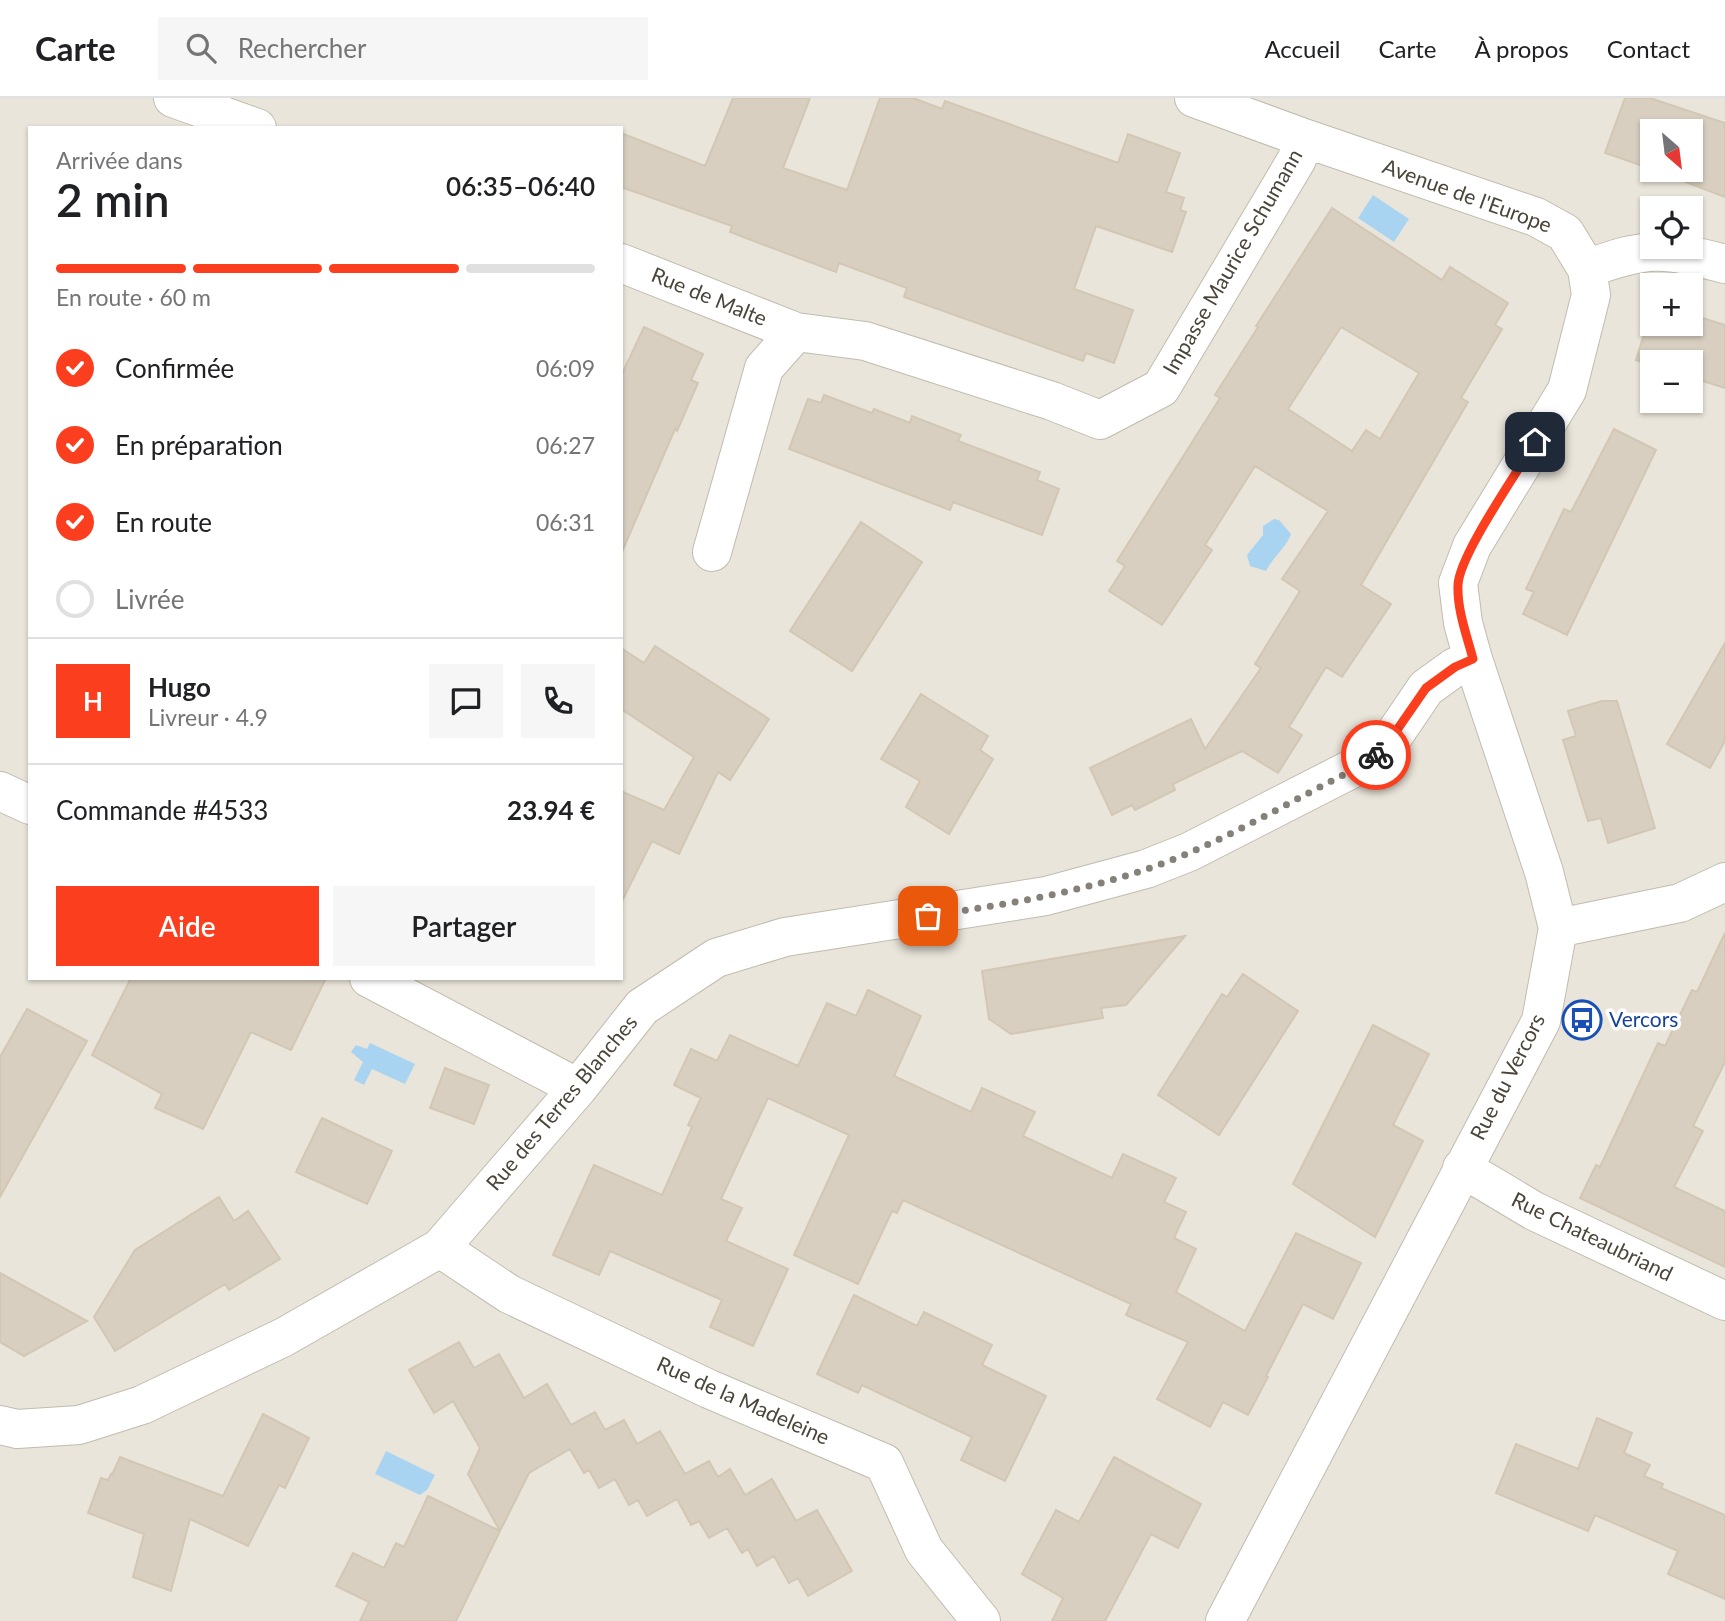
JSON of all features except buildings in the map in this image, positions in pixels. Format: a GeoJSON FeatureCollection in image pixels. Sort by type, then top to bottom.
{"type":"FeatureCollection","features":[{"type":"Feature","properties":{"kind":"street"},"geometry":{"type":"LineString","coordinates":[[173,98],[251,126]]}},
{"type":"Feature","properties":{"kind":"street","name":"Avenue de l'Europe"},"geometry":{"type":"LineString","coordinates":[[1195,98],[1304,138],[1536,216],[1565,233],[1587,269]]}},
{"type":"Feature","properties":{"kind":"street","name":"Impasse Maurice Schumann"},"geometry":{"type":"LineString","coordinates":[[796,332],[865,341],[1052,401],[1100,420],[1161,388],[1297,159],[1304,138]]}},
{"type":"Feature","properties":{"kind":"street"},"geometry":{"type":"LineString","coordinates":[[1587,269],[1643,251],[1679,252],[1725,264]]}},
{"type":"Feature","properties":{"kind":"street","name":"Rue de Malte"},"geometry":{"type":"LineString","coordinates":[[623,264],[796,332]]}},
{"type":"Feature","properties":{"kind":"street","name":"Rue du Vercors"},"geometry":{"type":"LineString","coordinates":[[1225,1621],[1541,1021],[1558,929],[1544,872],[1473,659],[1463,623],[1458,583],[1472,546],[1567,390],[1591,295],[1587,269]]}},
{"type":"Feature","properties":{"kind":"street"},"geometry":{"type":"LineString","coordinates":[[712,552],[764,368],[796,332]]}},
{"type":"Feature","properties":{"kind":"street","name":"Rue des Terres Blanches"},"geometry":{"type":"LineString","coordinates":[[0,1425],[17,1429],[79,1425],[142,1405],[284,1337],[440,1248],[578,1088],[642,1007],[716,958],[785,937],[1046,896],[1146,869],[1189,852],[1371,760],[1390,740],[1426,688],[1455,667],[1473,659]]}},
{"type":"Feature","properties":{"kind":"street"},"geometry":{"type":"LineString","coordinates":[[0,791],[28,804]]}},
{"type":"Feature","properties":{"kind":"street"},"geometry":{"type":"LineString","coordinates":[[1558,929],[1679,903],[1725,882]]}},
{"type":"Feature","properties":{"kind":"street"},"geometry":{"type":"LineString","coordinates":[[373,980],[578,1088]]}},
{"type":"Feature","properties":{"kind":"street","name":"Rue Chateaubriand"},"geometry":{"type":"LineString","coordinates":[[1462,1168],[1534,1211],[1725,1301]]}},
{"type":"Feature","properties":{"kind":"street","name":"Rue de la Madeleine"},"geometry":{"type":"LineString","coordinates":[[440,1248],[522,1300],[709,1389],[884,1463],[924,1550],[981,1621]]}},
{"type":"Feature","properties":{"kind":"shaded area"},"geometry":{"type":"Polygon","coordinates":[[[0,98],[1725,98],[1725,1621],[0,1621],[0,98]]]}},
{"type":"Feature","properties":{"kind":"water"},"geometry":{"type":"Polygon","coordinates":[[[1373,195],[1409,219],[1394,242],[1358,218],[1373,195]]]}},
{"type":"Feature","properties":{"kind":"water"},"geometry":{"type":"Polygon","coordinates":[[[1274,519],[1279,520],[1291,534],[1289,539],[1266,571],[1250,566],[1247,555],[1263,535],[1263,526],[1274,519]]]}},
{"type":"Feature","properties":{"kind":"water"},"geometry":{"type":"Polygon","coordinates":[[[370,1043],[415,1064],[405,1084],[372,1069],[364,1085],[354,1080],[363,1062],[351,1052],[356,1045],[367,1049],[370,1043]]]}},
{"type":"Feature","properties":{"kind":"water"},"geometry":{"type":"Polygon","coordinates":[[[386,1451],[435,1475],[427,1490],[420,1495],[375,1474],[386,1451]]]}},
{"type":"Feature","properties":{"kind":"way so far"},"geometry":{"type":"LineString","coordinates":[[928,916],[1046,896],[1146,869],[1189,852],[1353,770],[1376,755]]}},
{"type":"Feature","properties":{"kind":"place","name":"Vercors"},"geometry":{"type":"Point","coordinates":[1582,1020]}},
{"type":"Feature","properties":{"kind":"route"},"geometry":{"type":"LineString","coordinates":[[1376,755],[1390,740],[1426,688],[1455,667],[1473,659],[1463,623],[1458,583],[1472,546],[1535,442]]}}]}
